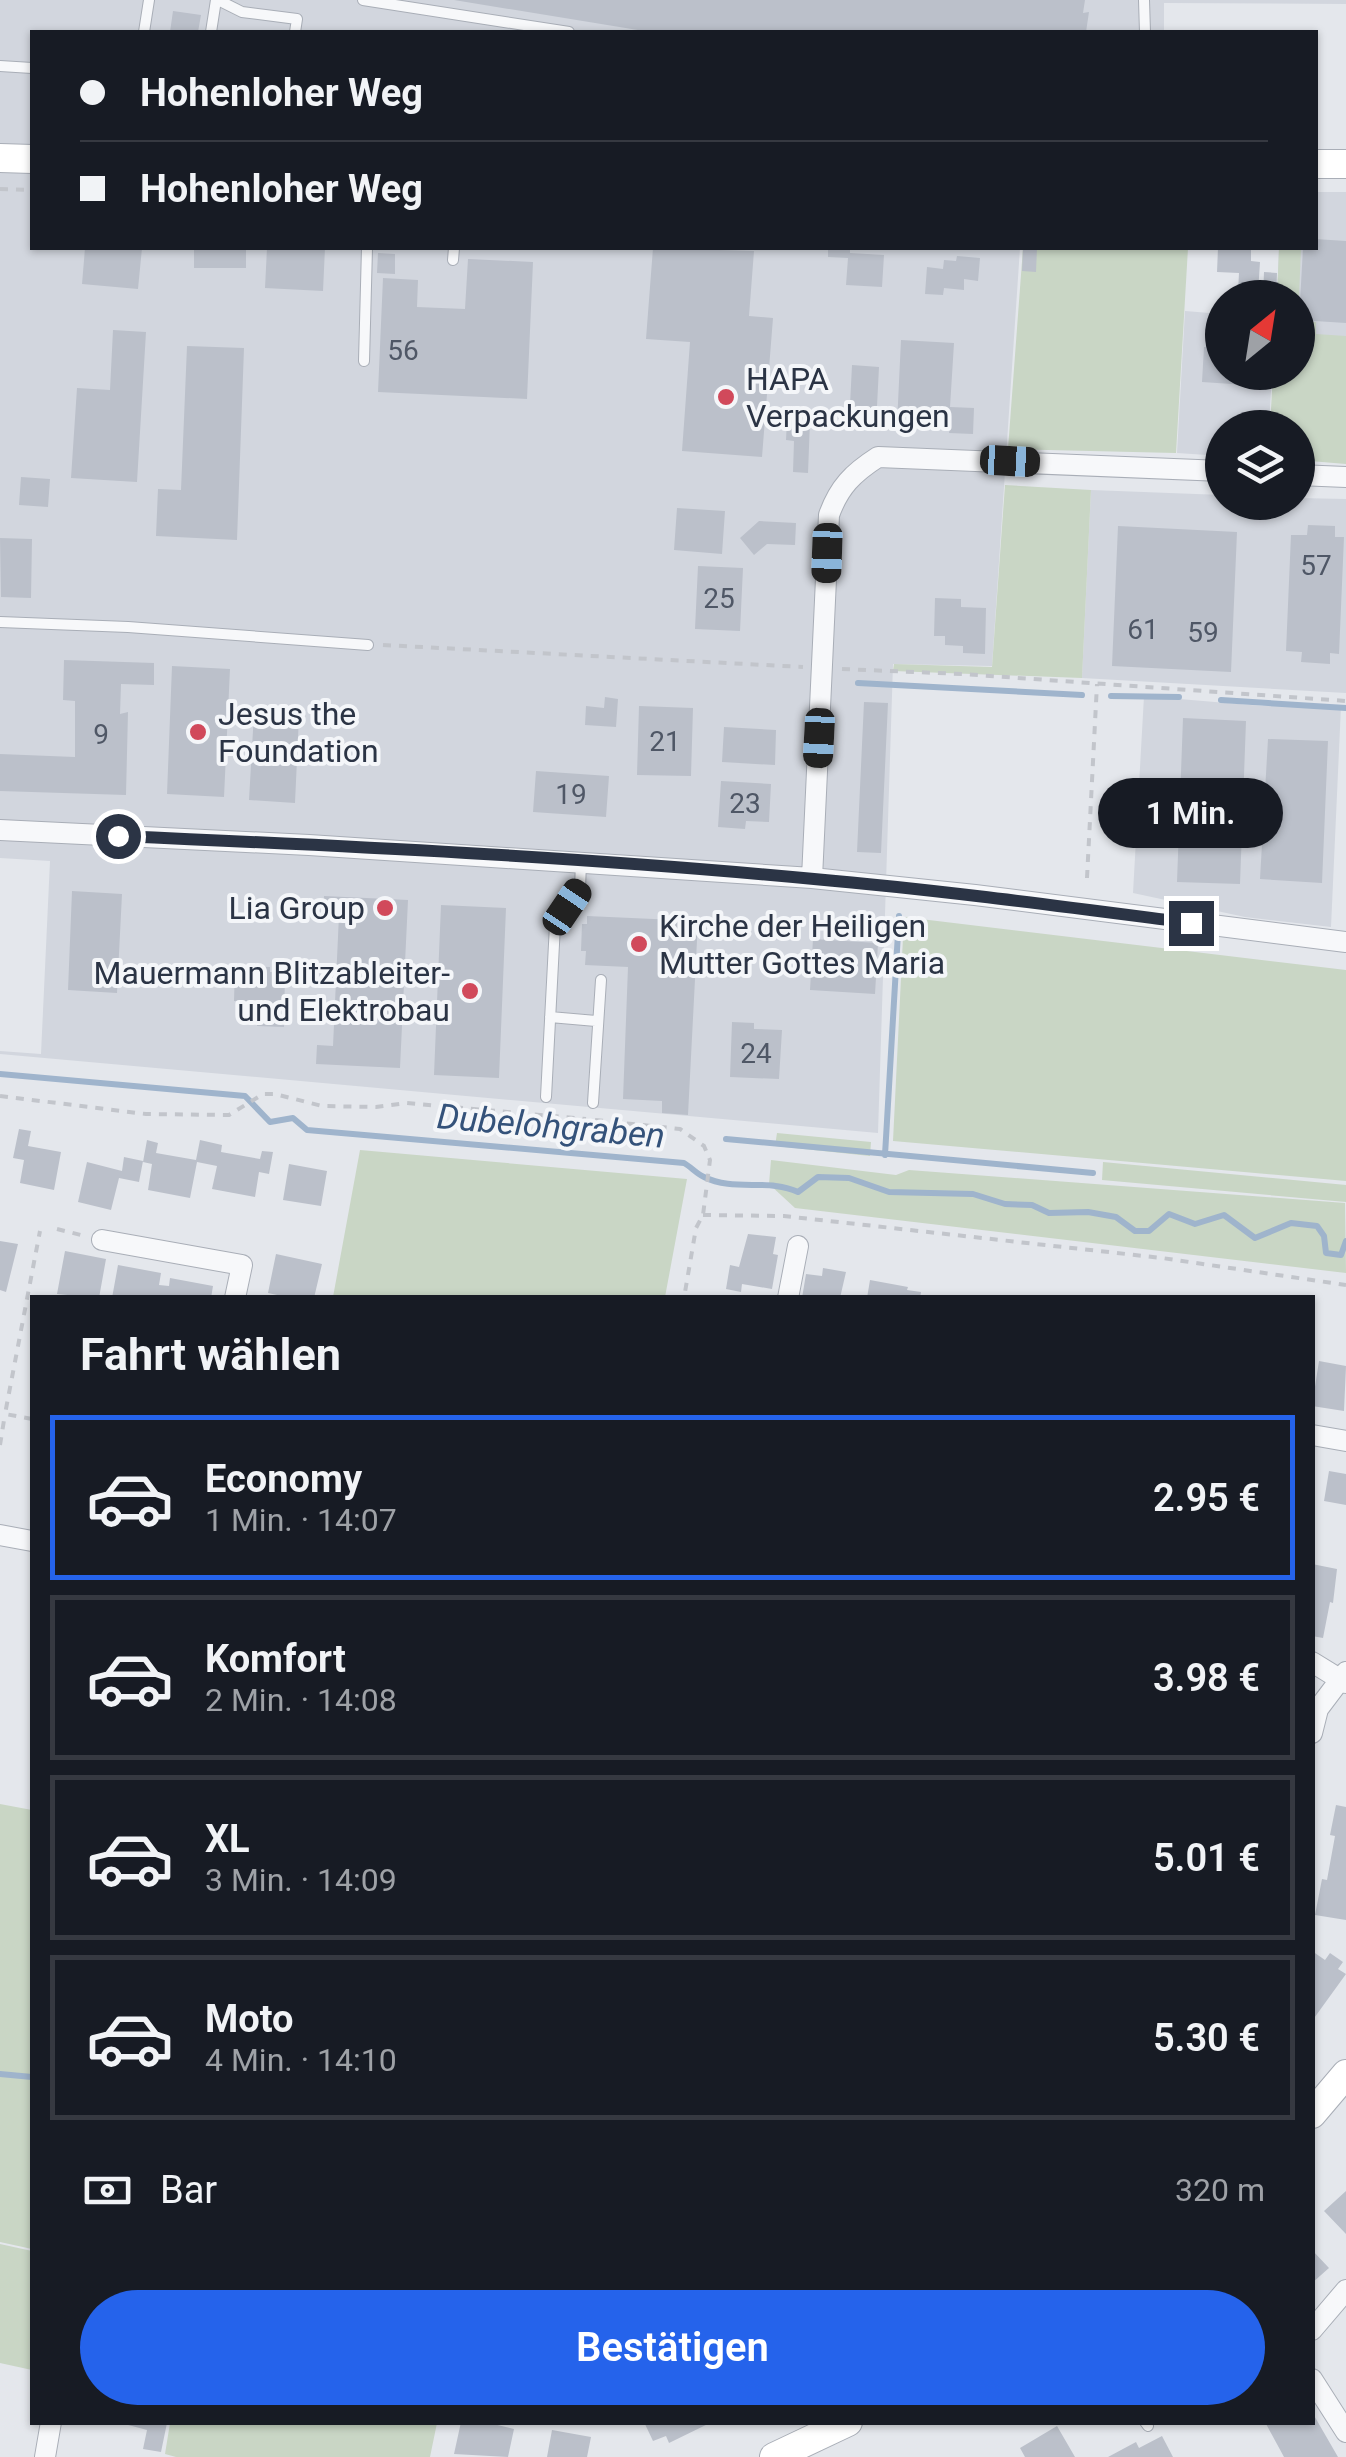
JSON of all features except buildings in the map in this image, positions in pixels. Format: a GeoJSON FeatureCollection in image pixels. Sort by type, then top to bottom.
{"type":"FeatureCollection","features":[{"type":"Feature","properties":{"kind":"street"},"geometry":{"type":"LineString","coordinates":[[0,158],[30,159]]}},
{"type":"Feature","properties":{"kind":"street"},"geometry":{"type":"LineString","coordinates":[[1318,164],[1346,164]]}},
{"type":"Feature","properties":{"kind":"street"},"geometry":{"type":"LineString","coordinates":[[812,878],[828,515],[837,493],[854,472],[878,457],[1205,471]]}},
{"type":"Feature","properties":{"kind":"street"},"geometry":{"type":"LineString","coordinates":[[1315,476],[1346,477]]}},
{"type":"Feature","properties":{"kind":"street"},"geometry":{"type":"LineString","coordinates":[[0,830],[812,878],[1346,942]]}},
{"type":"Feature","properties":{"kind":"street"},"geometry":{"type":"LineString","coordinates":[[102,1240],[242,1264],[236,1295]]}},
{"type":"Feature","properties":{"kind":"street"},"geometry":{"type":"LineString","coordinates":[[789,1295],[798,1246]]}},
{"type":"Feature","properties":{"kind":"street"},"geometry":{"type":"LineString","coordinates":[[1315,1436],[1346,1441]]}},
{"type":"Feature","properties":{"kind":"street"},"geometry":{"type":"LineString","coordinates":[[0,1535],[30,1541]]}},
{"type":"Feature","properties":{"kind":"street"},"geometry":{"type":"LineString","coordinates":[[1315,1664],[1344,1678],[1318,1708],[1315,1721]]}},
{"type":"Feature","properties":{"kind":"street"},"geometry":{"type":"LineString","coordinates":[[1315,2110],[1346,2074]]}},
{"type":"Feature","properties":{"kind":"street"},"geometry":{"type":"LineString","coordinates":[[1315,2326],[1346,2290]]}},
{"type":"Feature","properties":{"kind":"street"},"geometry":{"type":"LineString","coordinates":[[1315,2384],[1346,2432]]}},
{"type":"Feature","properties":{"kind":"street"},"geometry":{"type":"LineString","coordinates":[[45,2457],[50,2425]]}},
{"type":"Feature","properties":{"kind":"street"},"geometry":{"type":"LineString","coordinates":[[774,2457],[820,2429]]}},
{"type":"Feature","properties":{"kind":"lane"},"geometry":{"type":"LineString","coordinates":[[144,30],[150,0]]}},
{"type":"Feature","properties":{"kind":"lane"},"geometry":{"type":"LineString","coordinates":[[211,30],[217,0],[242,12],[296,19],[295,30]]}},
{"type":"Feature","properties":{"kind":"lane"},"geometry":{"type":"LineString","coordinates":[[363,0],[557,30]]}},
{"type":"Feature","properties":{"kind":"lane"},"geometry":{"type":"LineString","coordinates":[[1144,0],[1145,30]]}},
{"type":"Feature","properties":{"kind":"lane"},"geometry":{"type":"LineString","coordinates":[[0,66],[30,68]]}},
{"type":"Feature","properties":{"kind":"lane"},"geometry":{"type":"LineString","coordinates":[[364,361],[367,250]]}},
{"type":"Feature","properties":{"kind":"lane"},"geometry":{"type":"LineString","coordinates":[[0,622],[368,645]]}},
{"type":"Feature","properties":{"kind":"lane"},"geometry":{"type":"LineString","coordinates":[[546,1097],[555,925],[580,889],[581,862]]}},
{"type":"Feature","properties":{"kind":"lane"},"geometry":{"type":"LineString","coordinates":[[593,1102],[600,980]]}},
{"type":"Feature","properties":{"kind":"lane"},"geometry":{"type":"LineString","coordinates":[[550,1017],[596,1021]]}},
{"type":"Feature","properties":{"kind":"path"},"geometry":{"type":"LineString","coordinates":[[0,190],[30,190]]}},
{"type":"Feature","properties":{"kind":"path"},"geometry":{"type":"LineString","coordinates":[[368,645],[1346,701]]}},
{"type":"Feature","properties":{"kind":"path"},"geometry":{"type":"LineString","coordinates":[[1087,878],[1097,684]]}},
{"type":"Feature","properties":{"kind":"path"},"geometry":{"type":"LineString","coordinates":[[0,1096],[146,1114],[229,1115],[255,1098],[275,1094],[322,1106],[408,1103],[680,1129],[704,1146],[710,1160],[704,1215],[696,1228],[685,1295]]}},
{"type":"Feature","properties":{"kind":"path"},"geometry":{"type":"LineString","coordinates":[[704,1215],[784,1216],[1162,1258],[1346,1285]]}},
{"type":"Feature","properties":{"kind":"path"},"geometry":{"type":"LineString","coordinates":[[56,1229],[102,1240]]}},
{"type":"Feature","properties":{"kind":"path"},"geometry":{"type":"LineString","coordinates":[[0,1446],[40,1231]]}},
{"type":"Feature","properties":{"kind":"path"},"geometry":{"type":"LineString","coordinates":[[5,1414],[30,1420]]}},
{"type":"Feature","properties":{"kind":"shaded area"},"geometry":{"type":"Polygon","coordinates":[[[0,0],[1346,0],[1346,4],[1164,3],[1164,30],[30,30],[30,250],[1020,250],[992,666],[893,664],[878,1133],[0,1054],[41,1054],[50,861],[0,858],[0,0]]]}},
{"type":"Feature","properties":{"kind":"shaded area"},"geometry":{"type":"Polygon","coordinates":[[[1318,192],[1346,192],[1346,354],[1315,353],[1315,280],[1278,280],[1279,250],[1318,250],[1318,192]]]}},
{"type":"Feature","properties":{"kind":"shaded area"},"geometry":{"type":"Polygon","coordinates":[[[1185,311],[1205,313],[1205,390],[1271,390],[1270,410],[1205,410],[1205,455],[1177,453],[1185,311]]]}},
{"type":"Feature","properties":{"kind":"shaded area"},"geometry":{"type":"Polygon","coordinates":[[[1091,490],[1205,494],[1205,520],[1315,520],[1315,498],[1346,499],[1346,693],[1082,678],[1091,490]]]}},
{"type":"Feature","properties":{"kind":"shaded area"},"geometry":{"type":"Polygon","coordinates":[[[1144,696],[1262,706],[1341,706],[1331,927],[1245,917],[1133,893],[1144,696]]]}},
{"type":"Feature","properties":{"kind":"green space"},"geometry":{"type":"Polygon","coordinates":[[[1023,250],[1188,250],[1176,453],[1008,449],[1023,250]]]}},
{"type":"Feature","properties":{"kind":"green space"},"geometry":{"type":"Polygon","coordinates":[[[1279,250],[1301,250],[1300,280],[1278,280],[1279,250]]]}},
{"type":"Feature","properties":{"kind":"green space"},"geometry":{"type":"Polygon","coordinates":[[[1315,322],[1316,334],[1346,336],[1346,464],[1315,461],[1315,410],[1271,410],[1272,390],[1315,390],[1315,322]]]}},
{"type":"Feature","properties":{"kind":"green space"},"geometry":{"type":"Polygon","coordinates":[[[1005,485],[1091,490],[1082,678],[893,671],[894,664],[992,667],[1005,485]]]}},
{"type":"Feature","properties":{"kind":"green space"},"geometry":{"type":"Polygon","coordinates":[[[904,917],[1346,970],[1346,1181],[893,1141],[904,917]]]}},
{"type":"Feature","properties":{"kind":"green space"},"geometry":{"type":"Polygon","coordinates":[[[777,1133],[871,1142],[870,1156],[775,1146],[777,1133]]]}},
{"type":"Feature","properties":{"kind":"green space"},"geometry":{"type":"Polygon","coordinates":[[[360,1150],[687,1179],[665,1295],[333,1295],[360,1150]]]}},
{"type":"Feature","properties":{"kind":"green space"},"geometry":{"type":"Polygon","coordinates":[[[771,1160],[896,1175],[909,1170],[1345,1203],[1346,1273],[795,1208],[769,1184],[771,1160]]]}},
{"type":"Feature","properties":{"kind":"green space"},"geometry":{"type":"Polygon","coordinates":[[[1103,1162],[1346,1185],[1346,1202],[1102,1180],[1103,1162]]]}},
{"type":"Feature","properties":{"kind":"green space"},"geometry":{"type":"Polygon","coordinates":[[[0,1804],[30,1810],[30,2249],[0,2242],[0,1804]]]}},
{"type":"Feature","properties":{"kind":"green space"},"geometry":{"type":"Polygon","coordinates":[[[0,2244],[30,2251],[30,2370],[0,2363],[0,2244]]]}},
{"type":"Feature","properties":{"kind":"green space"},"geometry":{"type":"Polygon","coordinates":[[[170,2425],[437,2425],[430,2457],[165,2454],[170,2425]]]}},
{"type":"Feature","properties":{"kind":"waterway"},"geometry":{"type":"LineString","coordinates":[[858,683],[1082,695]]}},
{"type":"Feature","properties":{"kind":"waterway"},"geometry":{"type":"LineString","coordinates":[[1111,696],[1179,697]]}},
{"type":"Feature","properties":{"kind":"waterway"},"geometry":{"type":"LineString","coordinates":[[1221,700],[1346,708]]}},
{"type":"Feature","properties":{"kind":"waterway"},"geometry":{"type":"LineString","coordinates":[[885,1155],[899,916]]}},
{"type":"Feature","properties":{"kind":"waterway","name":"Dubelohgraben"},"geometry":{"type":"LineString","coordinates":[[0,1074],[245,1096],[270,1122],[293,1118],[307,1130],[684,1163],[704,1177],[727,1184],[775,1186],[798,1192],[818,1177],[849,1178],[889,1192],[973,1194],[1005,1204],[1032,1205],[1049,1213],[1088,1212],[1116,1217],[1135,1231],[1149,1231],[1169,1214],[1195,1224],[1224,1215],[1255,1238],[1291,1223],[1317,1226],[1324,1236],[1326,1253],[1341,1255],[1346,1241]]}},
{"type":"Feature","properties":{"kind":"waterway","name":"Dubelohgraben"},"geometry":{"type":"LineString","coordinates":[[726,1139],[1093,1173]]}},
{"type":"Feature","properties":{"kind":"waterway"},"geometry":{"type":"LineString","coordinates":[[0,2074],[30,2077]]}},
{"type":"Feature","properties":{"kind":"place","name":"HAPA Verpackungen"},"geometry":{"type":"Point","coordinates":[726,397]}},
{"type":"Feature","properties":{"kind":"place","name":"Jesus the Foundation"},"geometry":{"type":"Point","coordinates":[198,732]}},
{"type":"Feature","properties":{"kind":"place","name":"Lia Group"},"geometry":{"type":"Point","coordinates":[385,908]}},
{"type":"Feature","properties":{"kind":"place","name":"Kirche der Heiligen Mutter Gottes Maria"},"geometry":{"type":"Point","coordinates":[639,944]}},
{"type":"Feature","properties":{"kind":"place","name":"Mauermann Blitzableiter- und Elektrobau"},"geometry":{"type":"Point","coordinates":[470,991]}},
{"type":"Feature","properties":{"kind":"route"},"geometry":{"type":"LineString","coordinates":[[118,836],[317,845],[793,877],[975,895],[1191,923]]}}]}
